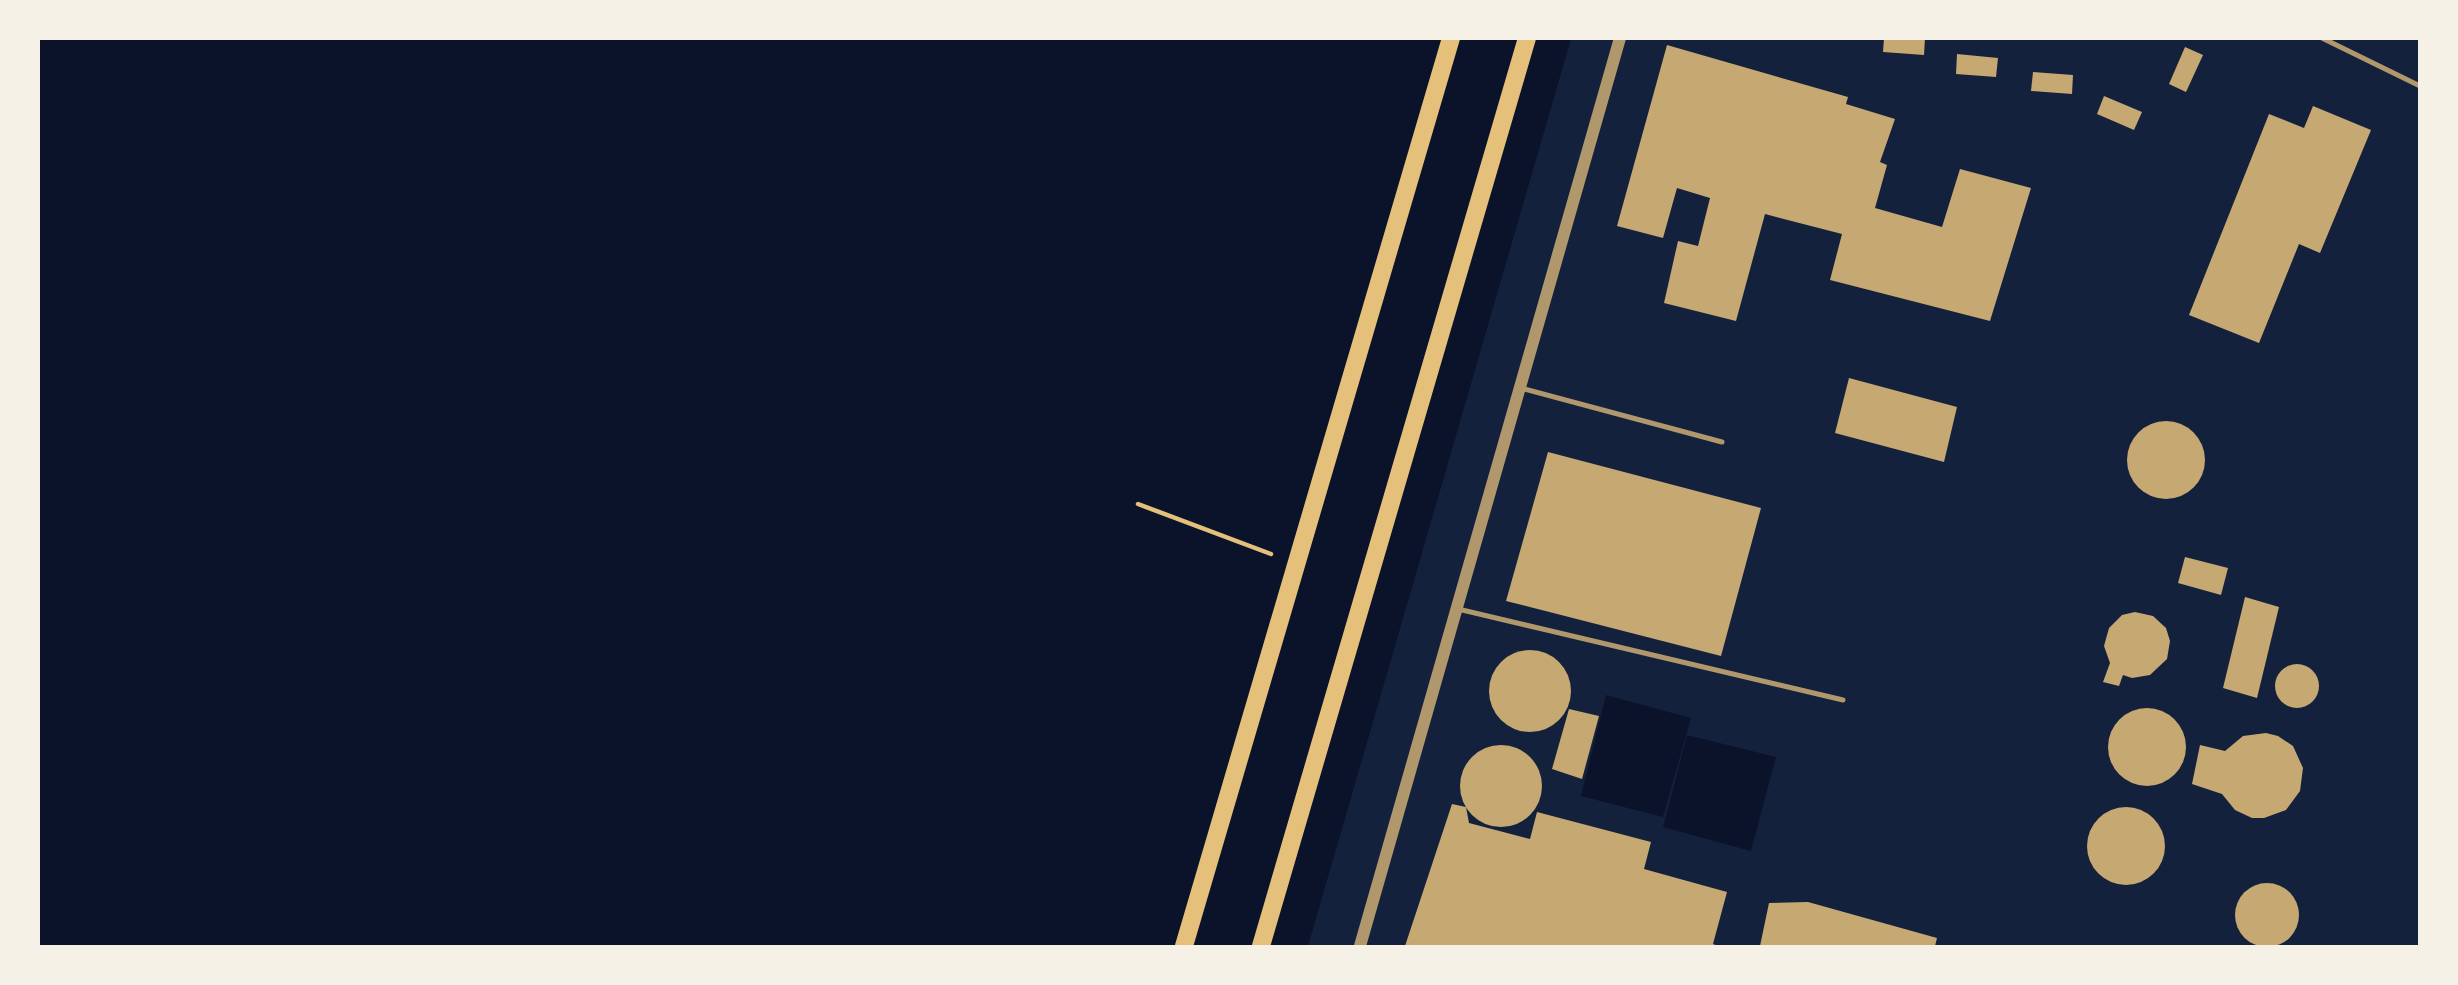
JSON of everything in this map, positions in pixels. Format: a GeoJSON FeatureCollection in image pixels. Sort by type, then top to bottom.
{"type":"FeatureCollection","features":[{"type":"Feature","properties":{"kind":"main road"},"geometry":{"type":"LineString","coordinates":[[1184,947],[1451,38]]}},
{"type":"Feature","properties":{"kind":"main road"},"geometry":{"type":"LineString","coordinates":[[1261,947],[1527,38]]}},
{"type":"Feature","properties":{"kind":"street"},"geometry":{"type":"LineString","coordinates":[[1360,947],[1620,38]]}},
{"type":"Feature","properties":{"kind":"lane"},"geometry":{"type":"LineString","coordinates":[[2322,38],[2420,86]]}},
{"type":"Feature","properties":{"kind":"lane"},"geometry":{"type":"LineString","coordinates":[[1521,388],[1723,442]]}},
{"type":"Feature","properties":{"kind":"lane"},"geometry":{"type":"LineString","coordinates":[[1458,609],[1843,700]]}},
{"type":"Feature","properties":{"kind":"path"},"geometry":{"type":"LineString","coordinates":[[1138,504],[1296,564]]}},
{"type":"Feature","properties":{"kind":"water"},"geometry":{"type":"Polygon","coordinates":[[[38,39],[1571,39],[1308,946],[39,946],[38,39]]]}},
{"type":"Feature","properties":{"kind":"water"},"geometry":{"type":"Polygon","coordinates":[[[1606,695],[1691,718],[1663,817],[1581,796],[1606,695]]]}},
{"type":"Feature","properties":{"kind":"water"},"geometry":{"type":"Polygon","coordinates":[[[1687,735],[1776,757],[1751,851],[1663,827],[1687,735]]]}},
{"type":"Feature","properties":{"kind":"building"},"geometry":{"type":"Polygon","coordinates":[[[1884,38],[1925,38],[1924,55],[1883,52],[1884,38]]]}},
{"type":"Feature","properties":{"kind":"building"},"geometry":{"type":"Polygon","coordinates":[[[1667,45],[1848,97],[1846,104],[1895,119],[1880,162],[1887,165],[1875,208],[1942,227],[1960,169],[2031,188],[1990,321],[1830,280],[1842,234],[1765,214],[1736,321],[1664,303],[1678,241],[1698,246],[1710,198],[1677,188],[1663,238],[1617,226],[1667,45]]]}},
{"type":"Feature","properties":{"kind":"building"},"geometry":{"type":"Polygon","coordinates":[[[2185,47],[2203,55],[2186,92],[2169,84],[2185,47]]]}},
{"type":"Feature","properties":{"kind":"building"},"geometry":{"type":"Polygon","coordinates":[[[1957,54],[1998,58],[1996,77],[1956,74],[1957,54]]]}},
{"type":"Feature","properties":{"kind":"building"},"geometry":{"type":"Polygon","coordinates":[[[2033,72],[2073,75],[2072,94],[2031,91],[2033,72]]]}},
{"type":"Feature","properties":{"kind":"building"},"geometry":{"type":"Polygon","coordinates":[[[2104,96],[2142,112],[2134,130],[2097,114],[2104,96]]]}},
{"type":"Feature","properties":{"kind":"building"},"geometry":{"type":"Polygon","coordinates":[[[2313,106],[2371,130],[2320,253],[2299,244],[2259,343],[2189,315],[2269,114],[2304,128],[2313,106]]]}},
{"type":"Feature","properties":{"kind":"building"},"geometry":{"type":"Polygon","coordinates":[[[1849,378],[1957,407],[1944,462],[1835,433],[1849,378]]]}},
{"type":"Feature","properties":{"kind":"building"},"geometry":{"type":"Polygon","coordinates":[[[2166,421],[2181,424],[2194,432],[2202,445],[2205,460],[2202,475],[2194,488],[2181,496],[2166,499],[2151,496],[2138,488],[2130,475],[2127,460],[2130,445],[2138,432],[2151,424],[2166,421]]]}},
{"type":"Feature","properties":{"kind":"building"},"geometry":{"type":"Polygon","coordinates":[[[1548,452],[1761,508],[1721,656],[1506,601],[1548,452]]]}},
{"type":"Feature","properties":{"kind":"building"},"geometry":{"type":"Polygon","coordinates":[[[2185,557],[2228,568],[2221,595],[2178,583],[2185,557]]]}},
{"type":"Feature","properties":{"kind":"building"},"geometry":{"type":"Polygon","coordinates":[[[2245,597],[2279,607],[2257,698],[2223,688],[2245,597]]]}},
{"type":"Feature","properties":{"kind":"building"},"geometry":{"type":"Polygon","coordinates":[[[2135,612],[2153,616],[2166,628],[2170,641],[2167,659],[2150,675],[2132,678],[2123,675],[2119,686],[2103,682],[2110,663],[2104,646],[2109,628],[2122,615],[2135,612]]]}},
{"type":"Feature","properties":{"kind":"building"},"geometry":{"type":"Polygon","coordinates":[[[1522,650],[1538,650],[1553,657],[1564,668],[1571,683],[1568,707],[1559,720],[1538,732],[1522,732],[1507,725],[1496,714],[1489,699],[1489,683],[1496,668],[1507,657],[1522,650]]]}},
{"type":"Feature","properties":{"kind":"building"},"geometry":{"type":"Polygon","coordinates":[[[2297,664],[2312,671],[2319,686],[2312,701],[2297,708],[2282,701],[2275,686],[2282,671],[2297,664]]]}},
{"type":"Feature","properties":{"kind":"building"},"geometry":{"type":"Polygon","coordinates":[[[2147,708],[2162,711],[2179,725],[2186,747],[2183,762],[2169,779],[2147,786],[2132,783],[2115,769],[2108,747],[2111,732],[2125,715],[2147,708]]]}},
{"type":"Feature","properties":{"kind":"building"},"geometry":{"type":"Polygon","coordinates":[[[1569,709],[1599,716],[1582,779],[1552,769],[1569,709]]]}},
{"type":"Feature","properties":{"kind":"building"},"geometry":{"type":"Polygon","coordinates":[[[2266,733],[2278,736],[2293,746],[2303,768],[2300,791],[2286,810],[2264,818],[2252,818],[2235,810],[2222,794],[2192,784],[2200,745],[2225,751],[2243,736],[2266,733]]]}},
{"type":"Feature","properties":{"kind":"building"},"geometry":{"type":"Polygon","coordinates":[[[1501,745],[1517,748],[1530,757],[1539,770],[1542,786],[1539,802],[1530,815],[1517,824],[1501,827],[1485,824],[1472,815],[1463,802],[1460,786],[1463,770],[1472,757],[1485,748],[1501,745]]]}},
{"type":"Feature","properties":{"kind":"building"},"geometry":{"type":"Polygon","coordinates":[[[1452,804],[1466,807],[1469,823],[1530,839],[1537,812],[1651,842],[1644,869],[1727,892],[1713,944],[1718,946],[1405,946],[1452,804]]]}},
{"type":"Feature","properties":{"kind":"building"},"geometry":{"type":"Polygon","coordinates":[[[2126,807],[2141,810],[2158,824],[2165,846],[2162,861],[2148,878],[2126,885],[2111,882],[2094,868],[2087,846],[2090,831],[2104,814],[2126,807]]]}},
{"type":"Feature","properties":{"kind":"building"},"geometry":{"type":"Polygon","coordinates":[[[2261,883],[2273,883],[2290,892],[2297,903],[2297,927],[2290,938],[2273,947],[2261,947],[2249,942],[2240,933],[2235,921],[2235,909],[2240,897],[2249,888],[2261,883]]]}},
{"type":"Feature","properties":{"kind":"building"},"geometry":{"type":"Polygon","coordinates":[[[1808,902],[1937,938],[1935,946],[1760,946],[1769,903],[1808,902]]]}}]}
